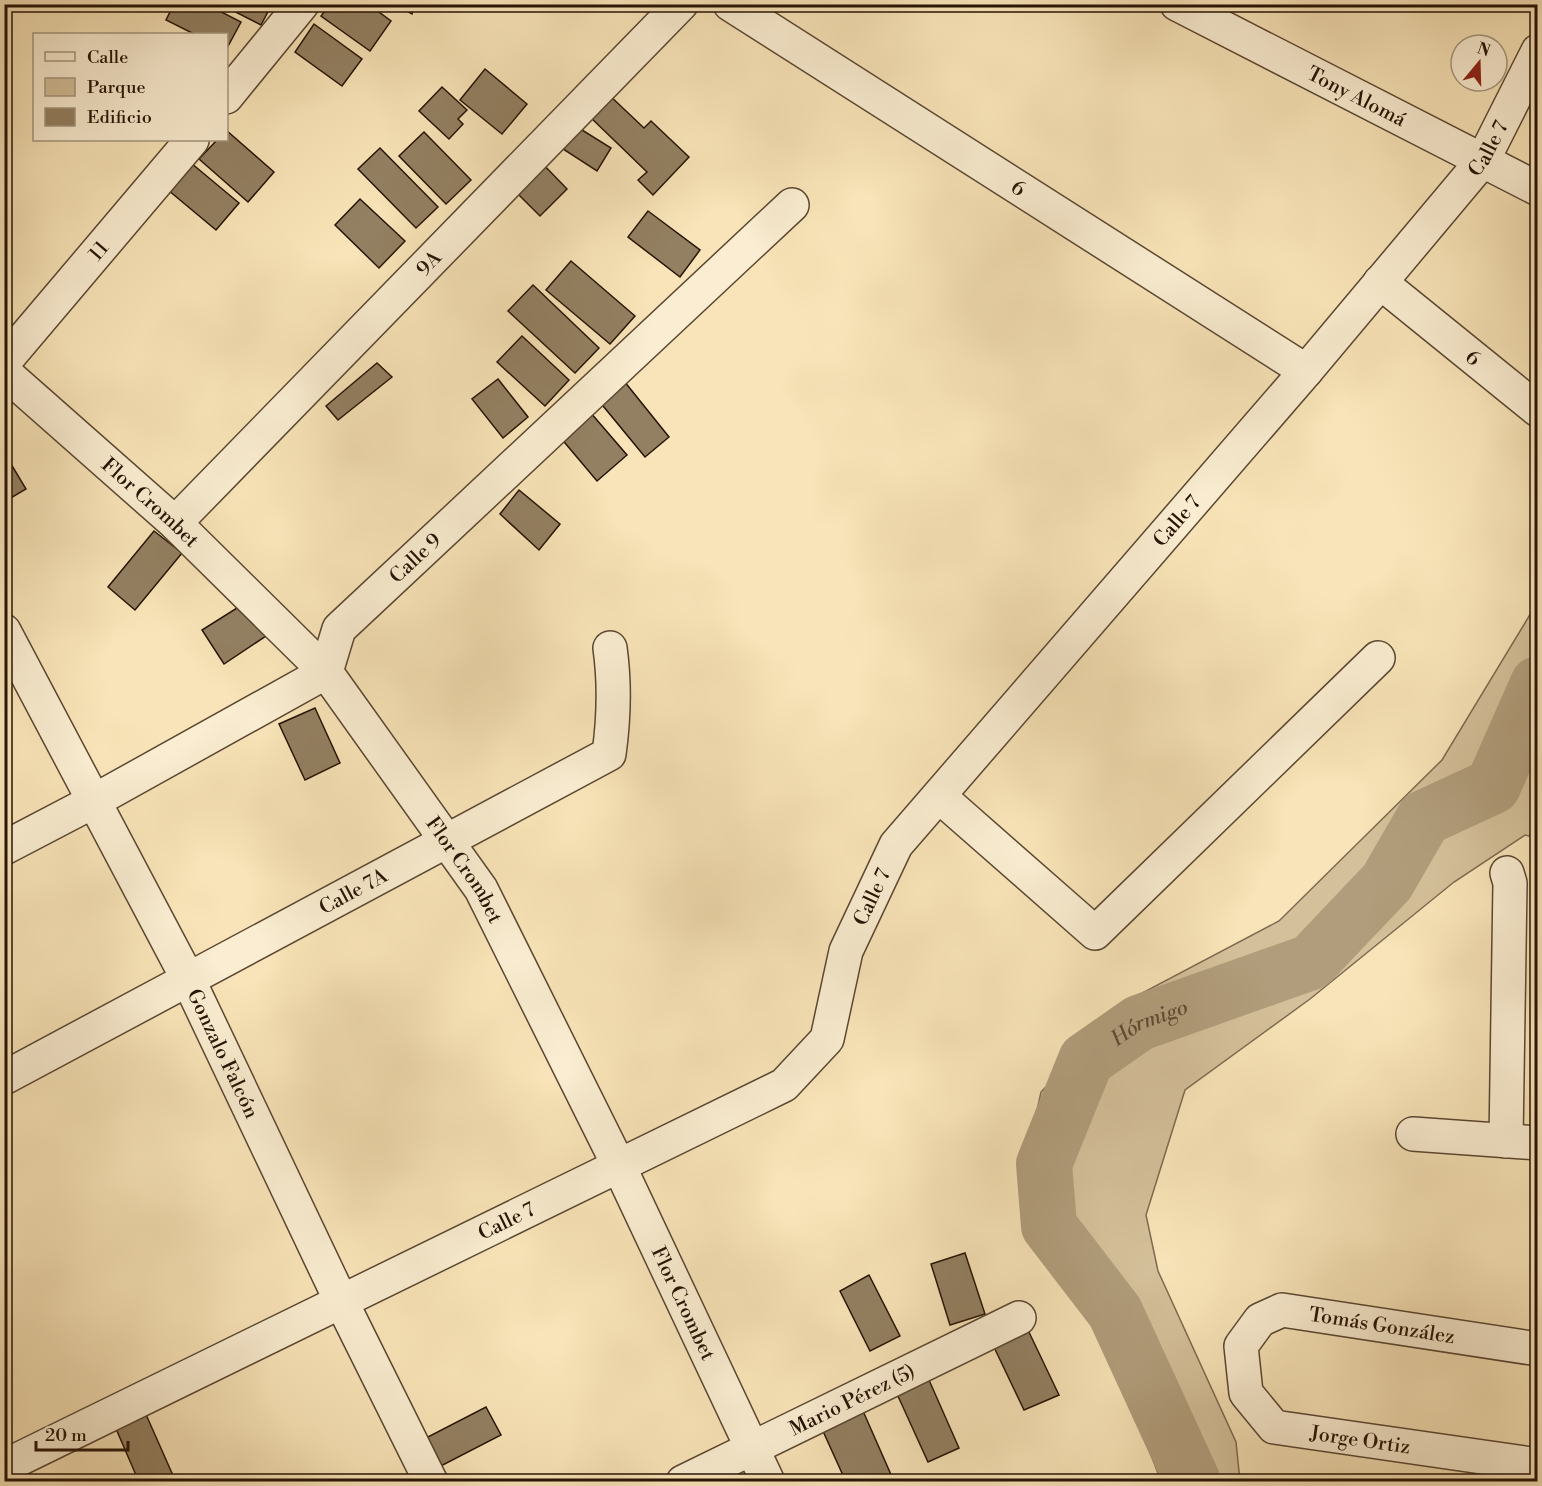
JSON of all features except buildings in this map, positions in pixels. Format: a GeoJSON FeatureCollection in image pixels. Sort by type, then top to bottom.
{"type":"FeatureCollection","features":[{"type":"Feature","properties":{"kind":"street"},"geometry":{"type":"LineString","coordinates":[[228,95],[302,4]]}},
{"type":"Feature","properties":{"kind":"street","name":"9A"},"geometry":{"type":"LineString","coordinates":[[175,523],[681,4]]}},
{"type":"Feature","properties":{"kind":"street","name":"6"},"geometry":{"type":"LineString","coordinates":[[730,4],[1306,371]]}},
{"type":"Feature","properties":{"kind":"street","name":"Tony Alomá"},"geometry":{"type":"LineString","coordinates":[[1177,4],[1538,189]]}},
{"type":"Feature","properties":{"kind":"street","name":"Calle 7"},"geometry":{"type":"LineString","coordinates":[[5,1465],[784,1085],[827,1038],[846,951],[896,845],[1306,371],[1483,160],[1538,51]]}},
{"type":"Feature","properties":{"kind":"street","name":"11"},"geometry":{"type":"LineString","coordinates":[[4,362],[191,141]]}},
{"type":"Feature","properties":{"kind":"street","name":"Calle 9"},"geometry":{"type":"LineString","coordinates":[[326,672],[339,629],[792,205]]}},
{"type":"Feature","properties":{"kind":"street","name":"6"},"geometry":{"type":"LineString","coordinates":[[1380,282],[1538,410]]}},
{"type":"Feature","properties":{"kind":"street","name":"Flor Crombet"},"geometry":{"type":"LineString","coordinates":[[4,372],[175,523],[326,672],[481,889],[619,1166],[768,1482]]}},
{"type":"Feature","properties":{"kind":"street","name":"Gonzalo Falcón"},"geometry":{"type":"LineString","coordinates":[[4,632],[189,981],[341,1301],[431,1482]]}},
{"type":"Feature","properties":{"kind":"street","name":"Calle 7A"},"geometry":{"type":"LineString","coordinates":[[4,1078],[189,981],[609,754],[614,717],[614,676],[610,648]]}},
{"type":"Feature","properties":{"kind":"street"},"geometry":{"type":"LineString","coordinates":[[939,796],[1095,933],[1378,658]]}},
{"type":"Feature","properties":{"kind":"street"},"geometry":{"type":"LineString","coordinates":[[4,848],[94,801],[326,672]]}},
{"type":"Feature","properties":{"kind":"street"},"geometry":{"type":"LineString","coordinates":[[1413,1134],[1522,1142],[1510,883],[1507,873]]}},
{"type":"Feature","properties":{"kind":"street","name":"Tomás González"},"geometry":{"type":"LineString","coordinates":[[1240,1346],[1260,1320],[1282,1310],[1538,1349]]}},
{"type":"Feature","properties":{"kind":"street","name":"Mario Pérez (5)"},"geometry":{"type":"LineString","coordinates":[[683,1482],[1019,1318]]}},
{"type":"Feature","properties":{"kind":"street","name":"Jorge Ortiz"},"geometry":{"type":"LineString","coordinates":[[1240,1346],[1246,1393],[1274,1427],[1538,1466]]}},
{"type":"Feature","properties":{"kind":"street"},"geometry":{"type":"LineString","coordinates":[[5,1465],[12,1482]]}},
{"type":"Feature","properties":{"kind":"green space"},"geometry":{"type":"Polygon","coordinates":[[[1537,603],[1537,838],[1525,835],[1454,882],[1310,999],[1185,1090],[1146,1215],[1158,1271],[1236,1442],[1240,1481],[1161,1481],[1111,1351],[1039,1233],[1020,1188],[1041,1092],[1125,1002],[1279,921],[1442,760],[1537,603]]]}},
{"type":"Feature","properties":{"kind":"waterway","name":"Hórmigo"},"geometry":{"type":"LineString","coordinates":[[1193,1482],[1115,1312],[1049,1226],[1044,1164],[1086,1060],[1139,1023],[1311,962],[1387,882],[1424,818],[1493,786],[1538,684]]}}]}
